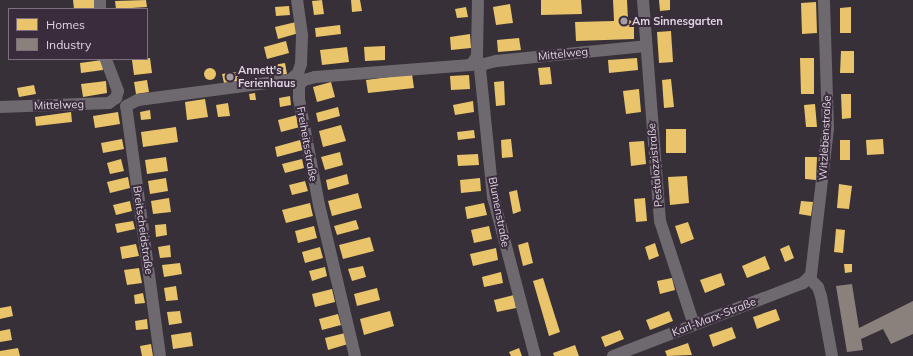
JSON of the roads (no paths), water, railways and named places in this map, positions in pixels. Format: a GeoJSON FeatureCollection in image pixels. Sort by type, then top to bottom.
{"type":"FeatureCollection","features":[{"type":"Feature","properties":{"kind":"street","name":"Breitscheidstraße"},"geometry":{"type":"LineString","coordinates":[[160,356],[127,105],[138,100],[290,80],[298,73],[301,64],[302,35],[297,0]]}},
{"type":"Feature","properties":{"kind":"street","name":"Blumenstraße"},"geometry":{"type":"LineString","coordinates":[[478,0],[479,72],[494,197],[535,356]]}},
{"type":"Feature","properties":{"kind":"street","name":"Pestalozzistraße"},"geometry":{"type":"LineString","coordinates":[[643,0],[645,46],[660,221],[694,325]]}},
{"type":"Feature","properties":{"kind":"street","name":"Witzlebenstraße"},"geometry":{"type":"LineString","coordinates":[[810,277],[828,129],[824,0]]}},
{"type":"Feature","properties":{"kind":"street","name":"Mittelweg"},"geometry":{"type":"LineString","coordinates":[[479,63],[645,46]]}},
{"type":"Feature","properties":{"kind":"street","name":"Mittelweg"},"geometry":{"type":"LineString","coordinates":[[0,107],[107,103],[116,97],[118,89],[106,60]]}},
{"type":"Feature","properties":{"kind":"street","name":"Freiheitsstraße"},"geometry":{"type":"LineString","coordinates":[[355,356],[318,205],[299,99],[299,85],[304,80],[315,77],[470,65],[479,63]]}},
{"type":"Feature","properties":{"kind":"street","name":"Karl-Marx-Straße"},"geometry":{"type":"LineString","coordinates":[[613,356],[694,325],[810,277]]}},
{"type":"Feature","properties":{"kind":"street"},"geometry":{"type":"LineString","coordinates":[[810,277],[818,287],[821,296],[832,356]]}},
{"type":"Feature","properties":{"kind":"place","name":"Am Sinnesgarten"},"geometry":{"type":"Point","coordinates":[624,21]}},
{"type":"Feature","properties":{"kind":"place","name":"Annett's Ferienhaus"},"geometry":{"type":"Point","coordinates":[230,77]}}]}
